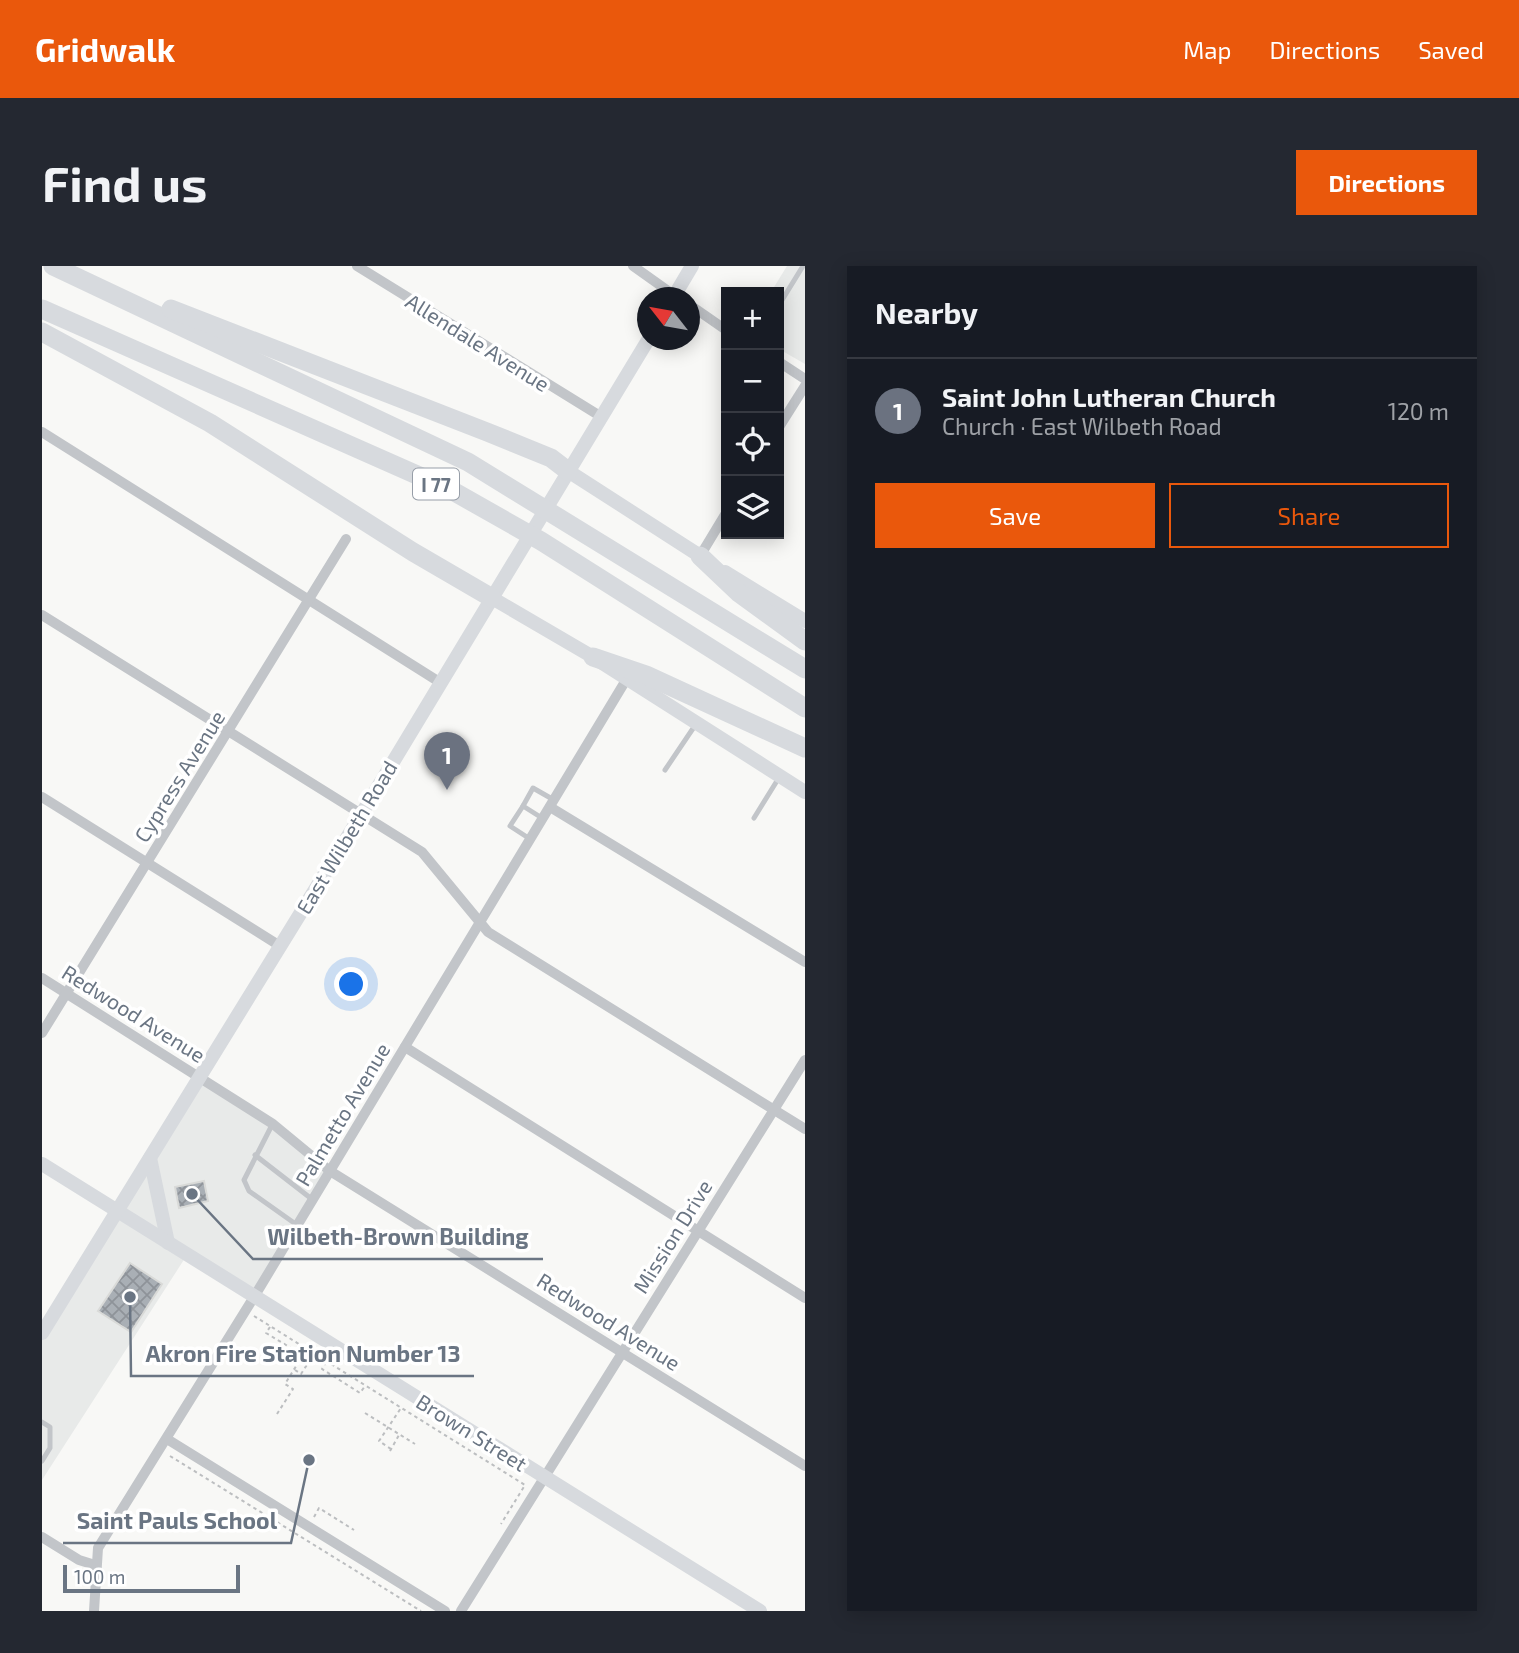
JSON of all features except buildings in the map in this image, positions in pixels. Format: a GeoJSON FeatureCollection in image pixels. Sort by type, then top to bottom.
{"type":"FeatureCollection","features":[{"type":"Feature","properties":{"kind":"highway","name":"I 77"},"geometry":{"type":"LineString","coordinates":[[52,266],[468,462],[805,670]]}},
{"type":"Feature","properties":{"kind":"highway"},"geometry":{"type":"LineString","coordinates":[[76,277],[99,279],[343,378],[551,458],[568,471]]}},
{"type":"Feature","properties":{"kind":"highway","name":"I 77"},"geometry":{"type":"LineString","coordinates":[[42,309],[451,490],[541,541],[805,708]]}},
{"type":"Feature","properties":{"kind":"highway"},"geometry":{"type":"LineString","coordinates":[[42,332],[210,423],[413,552],[492,598]]}},
{"type":"Feature","properties":{"kind":"highway"},"geometry":{"type":"LineString","coordinates":[[700,556],[739,593],[805,641]]}},
{"type":"Feature","properties":{"kind":"highway"},"geometry":{"type":"LineString","coordinates":[[593,657],[646,675],[805,748]]}},
{"type":"Feature","properties":{"kind":"main road"},"geometry":{"type":"LineString","coordinates":[[680,287],[692,266]]}},
{"type":"Feature","properties":{"kind":"main road","name":"East Wilbeth Road"},"geometry":{"type":"LineString","coordinates":[[42,1333],[361,815],[642,350]]}},
{"type":"Feature","properties":{"kind":"main road"},"geometry":{"type":"LineString","coordinates":[[568,471],[805,621]]}},
{"type":"Feature","properties":{"kind":"main road"},"geometry":{"type":"LineString","coordinates":[[492,598],[593,657],[805,792]]}},
{"type":"Feature","properties":{"kind":"main road"},"geometry":{"type":"LineString","coordinates":[[150,1157],[168,1243]]}},
{"type":"Feature","properties":{"kind":"main road","name":"Brown Street"},"geometry":{"type":"LineString","coordinates":[[42,1164],[760,1611]]}},
{"type":"Feature","properties":{"kind":"street","name":"Allendale Avenue"},"geometry":{"type":"LineString","coordinates":[[356,266],[600,416]]}},
{"type":"Feature","properties":{"kind":"street"},"geometry":{"type":"LineString","coordinates":[[634,266],[662,287]]}},
{"type":"Feature","properties":{"kind":"street"},"geometry":{"type":"LineString","coordinates":[[700,312],[721,327]]}},
{"type":"Feature","properties":{"kind":"street"},"geometry":{"type":"LineString","coordinates":[[784,365],[805,379]]}},
{"type":"Feature","properties":{"kind":"street"},"geometry":{"type":"LineString","coordinates":[[784,420],[805,386]]}},
{"type":"Feature","properties":{"kind":"street"},"geometry":{"type":"LineString","coordinates":[[42,432],[441,683]]}},
{"type":"Feature","properties":{"kind":"street"},"geometry":{"type":"LineString","coordinates":[[700,556],[721,521]]}},
{"type":"Feature","properties":{"kind":"street","name":"Cypress Avenue"},"geometry":{"type":"LineString","coordinates":[[42,1033],[346,539]]}},
{"type":"Feature","properties":{"kind":"street"},"geometry":{"type":"LineString","coordinates":[[42,615],[422,852],[479,922],[514,949],[805,1129]]}},
{"type":"Feature","properties":{"kind":"street","name":"Palmetto Avenue"},"geometry":{"type":"LineString","coordinates":[[94,1611],[98,1548],[298,1225],[626,680]]}},
{"type":"Feature","properties":{"kind":"street"},"geometry":{"type":"LineString","coordinates":[[42,797],[280,946]]}},
{"type":"Feature","properties":{"kind":"street"},"geometry":{"type":"LineString","coordinates":[[552,803],[805,962]]}},
{"type":"Feature","properties":{"kind":"street","name":"Redwood Avenue"},"geometry":{"type":"LineString","coordinates":[[42,978],[273,1124],[330,1171],[805,1466]]}},
{"type":"Feature","properties":{"kind":"street"},"geometry":{"type":"LineString","coordinates":[[405,1047],[805,1298]]}},
{"type":"Feature","properties":{"kind":"street","name":"Mission Drive"},"geometry":{"type":"LineString","coordinates":[[461,1611],[805,1060]]}},
{"type":"Feature","properties":{"kind":"street"},"geometry":{"type":"LineString","coordinates":[[167,1439],[445,1611]]}},
{"type":"Feature","properties":{"kind":"street"},"geometry":{"type":"LineString","coordinates":[[42,1538],[79,1560],[95,1565]]}},
{"type":"Feature","properties":{"kind":"lane"},"geometry":{"type":"LineString","coordinates":[[784,297],[803,266]]}},
{"type":"Feature","properties":{"kind":"lane"},"geometry":{"type":"LineString","coordinates":[[665,770],[696,724]]}},
{"type":"Feature","properties":{"kind":"lane"},"geometry":{"type":"LineString","coordinates":[[754,818],[780,776]]}},
{"type":"Feature","properties":{"kind":"lane"},"geometry":{"type":"LineString","coordinates":[[530,839],[510,826],[533,788],[552,803]]}},
{"type":"Feature","properties":{"kind":"lane"},"geometry":{"type":"LineString","coordinates":[[523,806],[543,818]]}},
{"type":"Feature","properties":{"kind":"lane"},"geometry":{"type":"LineString","coordinates":[[273,1124],[244,1180],[249,1191],[298,1225]]}},
{"type":"Feature","properties":{"kind":"lane"},"geometry":{"type":"LineString","coordinates":[[255,1155],[313,1200]]}},
{"type":"Feature","properties":{"kind":"lane"},"geometry":{"type":"LineString","coordinates":[[42,1422],[50,1427],[50,1448],[42,1461]]}},
{"type":"Feature","properties":{"kind":"path"},"geometry":{"type":"LineString","coordinates":[[254,1316],[525,1485],[496,1532]]}},
{"type":"Feature","properties":{"kind":"path"},"geometry":{"type":"LineString","coordinates":[[270,1326],[266,1333],[291,1348]]}},
{"type":"Feature","properties":{"kind":"path"},"geometry":{"type":"LineString","coordinates":[[277,1414],[292,1389],[285,1384],[307,1349]]}},
{"type":"Feature","properties":{"kind":"path"},"geometry":{"type":"LineString","coordinates":[[294,1370],[301,1374],[315,1354]]}},
{"type":"Feature","properties":{"kind":"path"},"geometry":{"type":"LineString","coordinates":[[302,1355],[310,1360]]}},
{"type":"Feature","properties":{"kind":"path"},"geometry":{"type":"LineString","coordinates":[[327,1361],[322,1369],[360,1393],[365,1385]]}},
{"type":"Feature","properties":{"kind":"path"},"geometry":{"type":"LineString","coordinates":[[340,1380],[345,1373]]}},
{"type":"Feature","properties":{"kind":"path"},"geometry":{"type":"LineString","coordinates":[[399,1435],[391,1450],[379,1441],[401,1408]]}},
{"type":"Feature","properties":{"kind":"path"},"geometry":{"type":"LineString","coordinates":[[365,1413],[415,1444]]}},
{"type":"Feature","properties":{"kind":"path"},"geometry":{"type":"LineString","coordinates":[[310,1514],[314,1517],[319,1508],[354,1531]]}},
{"type":"Feature","properties":{"kind":"path"},"geometry":{"type":"LineString","coordinates":[[297,1534],[421,1611]]}},
{"type":"Feature","properties":{"kind":"shaded area"},"geometry":{"type":"Polygon","coordinates":[[[787,266],[805,266],[805,364],[784,352],[784,287],[774,287],[787,266]]]}},
{"type":"Feature","properties":{"kind":"shaded area"},"geometry":{"type":"Polygon","coordinates":[[[200,1077],[330,1171],[254,1297],[187,1255],[42,1480],[42,1333],[200,1077]]]}},
{"type":"Feature","properties":{"kind":"place","name":"Saint John Lutheran Church"},"geometry":{"type":"Point","coordinates":[447,790]}},
{"type":"Feature","properties":{"kind":"place","name":"Wilbeth-Brown Building"},"geometry":{"type":"Point","coordinates":[192,1194]}},
{"type":"Feature","properties":{"kind":"place","name":"Akron Fire Station Number 13"},"geometry":{"type":"Point","coordinates":[130,1297]}},
{"type":"Feature","properties":{"kind":"place","name":"Saint Pauls School"},"geometry":{"type":"Point","coordinates":[309,1460]}}]}
